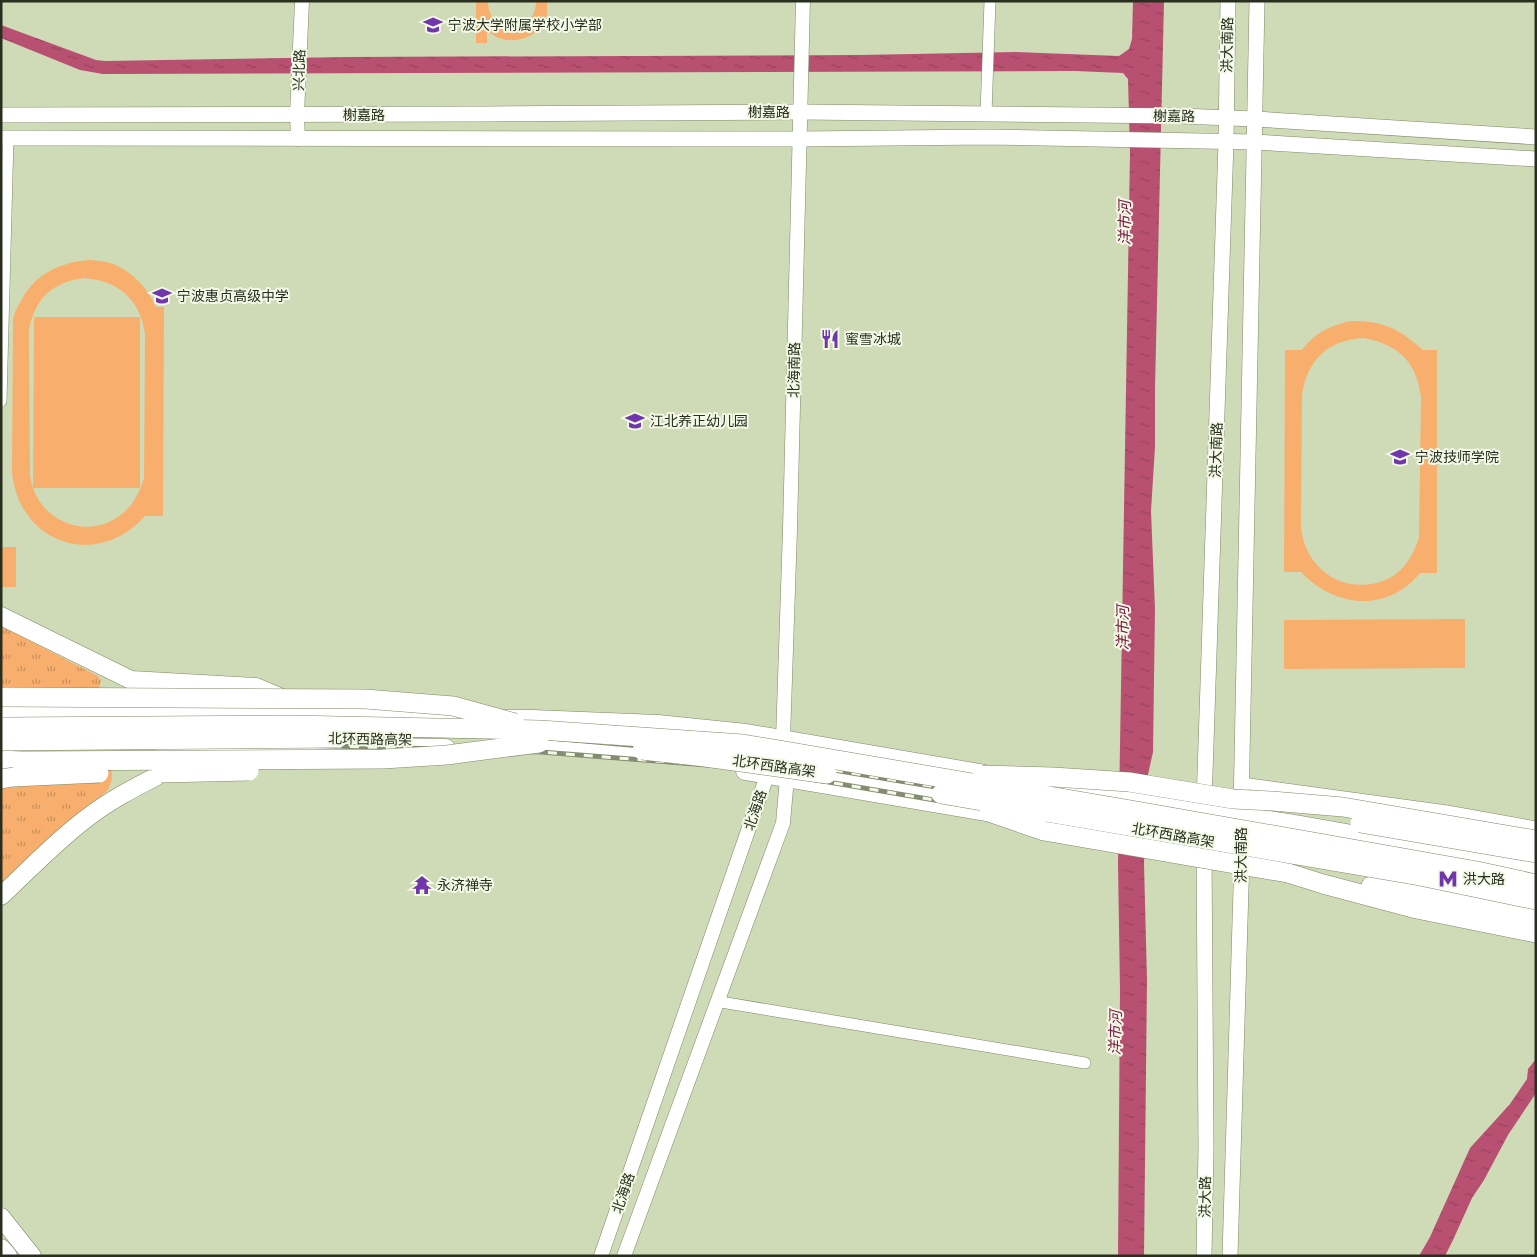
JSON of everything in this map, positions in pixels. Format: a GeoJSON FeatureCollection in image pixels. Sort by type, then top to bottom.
{"type":"FeatureCollection","features":[{"type":"Feature","properties":{"kind":"highway"},"geometry":{"type":"LineString","coordinates":[[1,697],[365,699],[453,706],[540,737]]}},
{"type":"Feature","properties":{"kind":"highway","name":"北环西路高架"},"geometry":{"type":"LineString","coordinates":[[1,726],[292,725],[540,737],[743,744],[1467,869],[1536,884]]}},
{"type":"Feature","properties":{"kind":"highway"},"geometry":{"type":"LineString","coordinates":[[1,760],[383,759],[447,754],[540,737]]}},
{"type":"Feature","properties":{"kind":"highway","name":"北环西路高架"},"geometry":{"type":"LineString","coordinates":[[1,741],[346,738],[499,741],[540,737],[816,772],[1420,876],[1536,900]]}},
{"type":"Feature","properties":{"kind":"highway"},"geometry":{"type":"LineString","coordinates":[[1,779],[75,773],[224,773],[270,770],[342,759]]}},
{"type":"Feature","properties":{"kind":"highway"},"geometry":{"type":"LineString","coordinates":[[911,772],[1053,777],[1129,782],[1238,799],[1536,854]]}},
{"type":"Feature","properties":{"kind":"highway"},"geometry":{"type":"LineString","coordinates":[[941,794],[1044,832],[1444,898],[1536,916]]}},
{"type":"Feature","properties":{"kind":"highway"},"geometry":{"type":"LineString","coordinates":[[1238,799],[1344,807],[1536,840]]}},
{"type":"Feature","properties":{"kind":"highway"},"geometry":{"type":"LineString","coordinates":[[1288,872],[1323,884],[1417,909],[1536,933]]}},
{"type":"Feature","properties":{"kind":"main road","name":"洪大南路"},"geometry":{"type":"LineString","coordinates":[[1204,899],[1204,810],[1226,142],[1228,1]]}},
{"type":"Feature","properties":{"kind":"main road","name":"洪大南路"},"geometry":{"type":"LineString","coordinates":[[1240,899],[1242,854],[1238,799],[1257,1]]}},
{"type":"Feature","properties":{"kind":"main road","name":"榭嘉路"},"geometry":{"type":"LineString","coordinates":[[1,116],[298,109],[800,107],[986,109],[1105,115],[1255,119],[1536,137]]}},
{"type":"Feature","properties":{"kind":"main road","name":"榭嘉路"},"geometry":{"type":"LineString","coordinates":[[5,138],[800,139],[988,137],[1255,142],[1536,160]]}},
{"type":"Feature","properties":{"kind":"main road"},"geometry":{"type":"LineString","coordinates":[[1,616],[131,680],[256,687],[291,701],[312,716]]}},
{"type":"Feature","properties":{"kind":"main road"},"geometry":{"type":"LineString","coordinates":[[1,716],[312,716],[523,719],[658,724],[746,733],[1204,810],[1238,799],[1300,825],[1536,867]]}},
{"type":"Feature","properties":{"kind":"main road"},"geometry":{"type":"LineString","coordinates":[[1,753],[399,746],[528,750],[701,764],[1110,834],[1291,861],[1536,907]]}},
{"type":"Feature","properties":{"kind":"main road"},"geometry":{"type":"LineString","coordinates":[[1,896],[86,818],[120,795],[206,750]]}},
{"type":"Feature","properties":{"kind":"main road","name":"洪大路"},"geometry":{"type":"LineString","coordinates":[[1204,899],[1206,1148],[1204,1256]]}},
{"type":"Feature","properties":{"kind":"main road","name":"洪大路"},"geometry":{"type":"LineString","coordinates":[[1230,1256],[1240,899]]}},
{"type":"Feature","properties":{"kind":"main road"},"geometry":{"type":"LineString","coordinates":[[1,1217],[32,1256]]}},
{"type":"Feature","properties":{"kind":"main road"},"geometry":{"type":"LineString","coordinates":[[1,1248],[8,1256]]}},
{"type":"Feature","properties":{"kind":"street","name":"兴北路"},"geometry":{"type":"LineString","coordinates":[[298,139],[302,1]]}},
{"type":"Feature","properties":{"kind":"street","name":"北海南路"},"geometry":{"type":"LineString","coordinates":[[783,739],[803,1]]}},
{"type":"Feature","properties":{"kind":"street"},"geometry":{"type":"LineString","coordinates":[[986,109],[990,1]]}},
{"type":"Feature","properties":{"kind":"street"},"geometry":{"type":"LineString","coordinates":[[1,401],[5,138]]}},
{"type":"Feature","properties":{"kind":"street","name":"北海路"},"geometry":{"type":"LineString","coordinates":[[601,1256],[767,775],[783,739]]}},
{"type":"Feature","properties":{"kind":"street","name":"北海路"},"geometry":{"type":"LineString","coordinates":[[624,1256],[783,823],[787,778],[783,739]]}},
{"type":"Feature","properties":{"kind":"street"},"geometry":{"type":"LineString","coordinates":[[1238,799],[1447,811],[1536,827]]}},
{"type":"Feature","properties":{"kind":"street"},"geometry":{"type":"LineString","coordinates":[[722,1002],[1085,1063]]}},
{"type":"Feature","properties":{"kind":"green space"},"geometry":{"type":"Polygon","coordinates":[[[476,1],[488,1],[490,13],[496,21],[503,26],[512,28],[521,26],[528,21],[534,13],[536,1],[547,1],[547,16],[540,28],[526,38],[518,40],[501,39],[487,30],[487,43],[476,43],[476,1]]]}},
{"type":"Feature","properties":{"kind":"green space"},"geometry":{"type":"Polygon","coordinates":[[[80,261],[108,262],[125,270],[138,280],[156,307],[164,307],[163,516],[145,516],[126,533],[105,542],[84,545],[63,541],[45,532],[29,517],[18,497],[12,472],[14,314],[28,290],[42,276],[60,266],[80,261]],[[84,278],[73,280],[55,288],[47,294],[36,309],[29,330],[30,475],[35,492],[44,507],[56,517],[70,524],[86,527],[102,525],[117,518],[131,505],[139,492],[144,478],[145,334],[138,311],[126,294],[108,283],[84,278]]]}},
{"type":"Feature","properties":{"kind":"green space"},"geometry":{"type":"Polygon","coordinates":[[[34,317],[140,317],[140,488],[33,488],[34,317]]]}},
{"type":"Feature","properties":{"kind":"green space"},"geometry":{"type":"Polygon","coordinates":[[[1350,321],[1372,322],[1390,327],[1406,336],[1423,350],[1437,350],[1437,573],[1420,573],[1407,586],[1392,595],[1377,600],[1345,599],[1329,593],[1301,572],[1284,572],[1285,350],[1302,350],[1318,334],[1350,321]],[[1364,338],[1330,347],[1315,361],[1309,371],[1302,394],[1301,528],[1305,544],[1311,557],[1320,568],[1332,577],[1345,583],[1359,585],[1374,583],[1395,575],[1408,561],[1419,538],[1421,398],[1419,385],[1415,374],[1404,357],[1387,345],[1364,338]]]}},
{"type":"Feature","properties":{"kind":"green space"},"geometry":{"type":"Polygon","coordinates":[[[1,547],[16,547],[16,587],[1,587],[1,547]]]}},
{"type":"Feature","properties":{"kind":"green space"},"geometry":{"type":"Polygon","coordinates":[[[1465,619],[1465,668],[1284,669],[1284,620],[1465,619]]]}},
{"type":"Feature","properties":{"kind":"green space"},"geometry":{"type":"Polygon","coordinates":[[[1,626],[98,676],[101,681],[99,688],[92,690],[1,689],[1,626]]]}},
{"type":"Feature","properties":{"kind":"green space"},"geometry":{"type":"Polygon","coordinates":[[[110,768],[112,777],[108,790],[61,831],[1,888],[1,774],[110,768]]]}},
{"type":"Feature","properties":{"kind":"water","name":"洋市河"},"geometry":{"type":"Polygon","coordinates":[[[1133,1],[1164,1],[1155,447],[1151,511],[1155,609],[1153,752],[1147,779],[1144,864],[1147,980],[1144,1256],[1118,1256],[1120,990],[1118,865],[1130,153],[1128,79],[1123,73],[1075,71],[103,74],[80,70],[1,38],[1,25],[96,60],[105,61],[349,57],[860,55],[1016,52],[1119,56],[1129,49],[1132,39],[1133,1]]]}},
{"type":"Feature","properties":{"kind":"water"},"geometry":{"type":"Polygon","coordinates":[[[1536,1059],[1536,1093],[1508,1135],[1472,1198],[1445,1256],[1419,1256],[1430,1237],[1470,1148],[1510,1104],[1527,1079],[1528,1069],[1536,1059]]]}},
{"type":"Feature","properties":{"kind":"railway"},"geometry":{"type":"LineString","coordinates":[[296,733],[539,737],[744,755],[1450,873],[1536,891]]}},
{"type":"Feature","properties":{"kind":"railway"},"geometry":{"type":"LineString","coordinates":[[296,745],[541,752],[746,768],[1446,887],[1536,906]]}},
{"type":"Feature","properties":{"kind":"place","name":"宁波大学附属学校小学部"},"geometry":{"type":"Point","coordinates":[433,25]}},
{"type":"Feature","properties":{"kind":"place","name":"宁波惠贞高级中学"},"geometry":{"type":"Point","coordinates":[162,296]}},
{"type":"Feature","properties":{"kind":"place","name":"蜜雪冰城"},"geometry":{"type":"Point","coordinates":[830,339]}},
{"type":"Feature","properties":{"kind":"place","name":"江北养正幼儿园"},"geometry":{"type":"Point","coordinates":[635,421]}},
{"type":"Feature","properties":{"kind":"place","name":"宁波技师学院"},"geometry":{"type":"Point","coordinates":[1400,457]}},
{"type":"Feature","properties":{"kind":"place","name":"洪大路"},"geometry":{"type":"Point","coordinates":[1448,879]}},
{"type":"Feature","properties":{"kind":"place","name":"永济禅寺"},"geometry":{"type":"Point","coordinates":[422,885]}}]}
